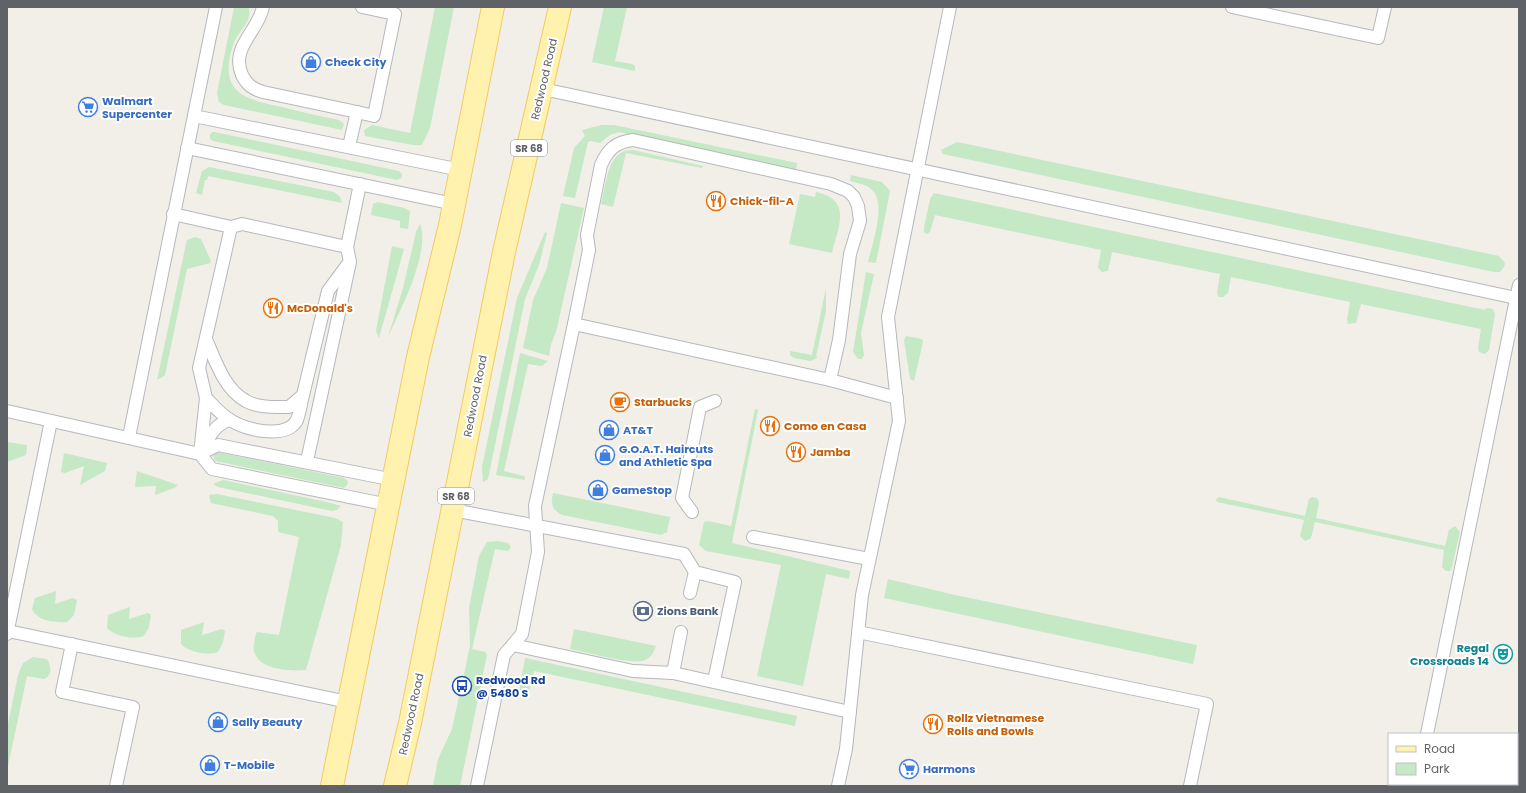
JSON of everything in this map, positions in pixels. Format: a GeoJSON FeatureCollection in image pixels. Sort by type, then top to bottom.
{"type":"FeatureCollection","features":[{"type":"Feature","properties":{"kind":"main road"},"geometry":{"type":"LineString","coordinates":[[332,786],[418,357],[454,204],[493,7]]}},
{"type":"Feature","properties":{"kind":"main road","name":"Redwood Road"},"geometry":{"type":"LineString","coordinates":[[395,786],[410,722],[504,252],[560,7]]}},
{"type":"Feature","properties":{"kind":"lane"},"geometry":{"type":"LineString","coordinates":[[129,437],[216,7]]}},
{"type":"Feature","properties":{"kind":"lane"},"geometry":{"type":"LineString","coordinates":[[263,7],[260,20],[245,40],[240,51],[240,70],[246,82],[251,87],[263,92],[374,116],[396,10],[362,7]]}},
{"type":"Feature","properties":{"kind":"lane"},"geometry":{"type":"LineString","coordinates":[[838,786],[846,749],[862,595],[899,421],[888,317],[950,7]]}},
{"type":"Feature","properties":{"kind":"lane"},"geometry":{"type":"LineString","coordinates":[[1232,7],[1378,38],[1385,7]]}},
{"type":"Feature","properties":{"kind":"lane"},"geometry":{"type":"LineString","coordinates":[[542,89],[917,168],[1516,298]]}},
{"type":"Feature","properties":{"kind":"lane"},"geometry":{"type":"LineString","coordinates":[[349,146],[356,112]]}},
{"type":"Feature","properties":{"kind":"lane"},"geometry":{"type":"LineString","coordinates":[[194,116],[349,146],[460,170]]}},
{"type":"Feature","properties":{"kind":"lane"},"geometry":{"type":"LineString","coordinates":[[477,786],[504,655],[522,634],[538,552],[535,506],[589,250],[587,235],[601,165],[605,156],[620,142],[633,140],[831,184],[848,191],[858,206],[860,221],[850,254],[839,340],[830,380]]}},
{"type":"Feature","properties":{"kind":"lane"},"geometry":{"type":"LineString","coordinates":[[187,148],[454,204]]}},
{"type":"Feature","properties":{"kind":"lane"},"geometry":{"type":"LineString","coordinates":[[307,461],[350,262],[347,247],[360,184]]}},
{"type":"Feature","properties":{"kind":"lane"},"geometry":{"type":"LineString","coordinates":[[173,214],[231,227],[242,224],[347,247]]}},
{"type":"Feature","properties":{"kind":"lane"},"geometry":{"type":"LineString","coordinates":[[200,454],[206,398],[199,368],[231,227]]}},
{"type":"Feature","properties":{"kind":"lane"},"geometry":{"type":"LineString","coordinates":[[206,398],[229,420],[241,425],[261,430],[282,431],[289,428],[296,421],[328,291],[350,262]]}},
{"type":"Feature","properties":{"kind":"lane"},"geometry":{"type":"LineString","coordinates":[[1427,733],[1519,285]]}},
{"type":"Feature","properties":{"kind":"lane"},"geometry":{"type":"LineString","coordinates":[[574,324],[830,380],[897,398]]}},
{"type":"Feature","properties":{"kind":"lane"},"geometry":{"type":"LineString","coordinates":[[206,339],[220,371],[231,388],[246,401],[261,405],[289,407],[303,395]]}},
{"type":"Feature","properties":{"kind":"lane"},"geometry":{"type":"LineString","coordinates":[[692,512],[682,498],[700,407],[715,401]]}},
{"type":"Feature","properties":{"kind":"lane"},"geometry":{"type":"LineString","coordinates":[[7,411],[200,454],[212,469],[389,505]]}},
{"type":"Feature","properties":{"kind":"lane"},"geometry":{"type":"LineString","coordinates":[[200,454],[211,433],[219,424],[229,420]]}},
{"type":"Feature","properties":{"kind":"lane"},"geometry":{"type":"LineString","coordinates":[[51,421],[7,632],[72,644],[348,702]]}},
{"type":"Feature","properties":{"kind":"lane"},"geometry":{"type":"LineString","coordinates":[[200,454],[218,445],[307,461],[394,480]]}},
{"type":"Feature","properties":{"kind":"lane"},"geometry":{"type":"LineString","coordinates":[[453,510],[684,554],[695,572],[735,582],[714,681]]}},
{"type":"Feature","properties":{"kind":"lane"},"geometry":{"type":"LineString","coordinates":[[753,536],[869,559]]}},
{"type":"Feature","properties":{"kind":"lane"},"geometry":{"type":"LineString","coordinates":[[690,593],[695,572]]}},
{"type":"Feature","properties":{"kind":"lane"},"geometry":{"type":"LineString","coordinates":[[673,673],[682,632]]}},
{"type":"Feature","properties":{"kind":"lane"},"geometry":{"type":"LineString","coordinates":[[858,632],[1207,704],[1190,786]]}},
{"type":"Feature","properties":{"kind":"lane"},"geometry":{"type":"LineString","coordinates":[[72,644],[62,692],[132,707],[116,786]]}},
{"type":"Feature","properties":{"kind":"lane"},"geometry":{"type":"LineString","coordinates":[[513,645],[632,670],[673,673],[714,681],[850,712]]}},
{"type":"Feature","properties":{"kind":"green space"},"geometry":{"type":"Polygon","coordinates":[[[234,7],[249,7],[247,23],[235,40],[229,61],[229,73],[232,83],[237,91],[256,101],[339,120],[344,124],[342,130],[224,105],[219,102],[217,93],[234,7]]]}},
{"type":"Feature","properties":{"kind":"green space"},"geometry":{"type":"Polygon","coordinates":[[[435,7],[454,7],[430,128],[422,145],[413,145],[365,136],[364,130],[372,125],[410,133],[435,7]]]}},
{"type":"Feature","properties":{"kind":"green space"},"geometry":{"type":"Polygon","coordinates":[[[604,7],[627,7],[615,61],[632,64],[635,66],[635,71],[592,62],[604,7]]]}},
{"type":"Feature","properties":{"kind":"green space"},"geometry":{"type":"Polygon","coordinates":[[[601,125],[614,125],[797,163],[796,170],[619,132],[610,135],[600,143],[591,141],[588,142],[575,198],[563,196],[574,148],[585,136],[582,130],[601,125]]]}},
{"type":"Feature","properties":{"kind":"green space"},"geometry":{"type":"Polygon","coordinates":[[[212,132],[399,171],[402,174],[401,178],[397,180],[213,141],[210,139],[210,135],[212,132]]]}},
{"type":"Feature","properties":{"kind":"green space"},"geometry":{"type":"Polygon","coordinates":[[[957,142],[1499,256],[1505,263],[1500,272],[1494,272],[943,154],[941,150],[957,142]]]}},
{"type":"Feature","properties":{"kind":"green space"},"geometry":{"type":"Polygon","coordinates":[[[633,150],[703,166],[702,168],[626,153],[613,207],[601,204],[606,178],[613,161],[624,151],[633,150]]]}},
{"type":"Feature","properties":{"kind":"green space"},"geometry":{"type":"Polygon","coordinates":[[[209,167],[334,192],[340,197],[342,203],[208,176],[207,180],[205,180],[202,195],[196,193],[202,171],[209,167]]]}},
{"type":"Feature","properties":{"kind":"green space"},"geometry":{"type":"Polygon","coordinates":[[[851,175],[882,182],[890,191],[876,263],[868,262],[877,224],[878,205],[876,196],[867,186],[850,181],[851,175]]]}},
{"type":"Feature","properties":{"kind":"green space"},"geometry":{"type":"Polygon","coordinates":[[[816,192],[828,196],[835,201],[839,208],[839,224],[832,253],[789,244],[800,194],[815,197],[816,192]]]}},
{"type":"Feature","properties":{"kind":"green space"},"geometry":{"type":"Polygon","coordinates":[[[934,193],[1485,310],[1487,308],[1493,309],[1495,314],[1489,350],[1485,354],[1479,352],[1478,348],[1481,329],[1361,304],[1356,323],[1348,324],[1347,319],[1350,302],[1231,277],[1228,293],[1223,297],[1219,297],[1217,293],[1220,274],[1112,252],[1108,271],[1102,272],[1098,268],[1101,250],[935,215],[930,232],[927,234],[924,232],[924,228],[930,199],[934,193]]]}},
{"type":"Feature","properties":{"kind":"green space"},"geometry":{"type":"Polygon","coordinates":[[[378,202],[404,208],[410,211],[408,229],[400,228],[400,221],[371,215],[373,204],[378,202]]]}},
{"type":"Feature","properties":{"kind":"green space"},"geometry":{"type":"Polygon","coordinates":[[[561,203],[584,208],[556,332],[551,344],[549,356],[523,348],[533,300],[547,268],[561,203]]]}},
{"type":"Feature","properties":{"kind":"green space"},"geometry":{"type":"Polygon","coordinates":[[[420,224],[422,236],[418,265],[413,281],[388,337],[403,288],[416,232],[420,224]]]}},
{"type":"Feature","properties":{"kind":"green space"},"geometry":{"type":"Polygon","coordinates":[[[545,232],[547,233],[539,265],[525,299],[488,479],[483,482],[482,467],[517,298],[545,232]]]}},
{"type":"Feature","properties":{"kind":"green space"},"geometry":{"type":"Polygon","coordinates":[[[195,237],[201,239],[211,261],[210,263],[187,269],[165,375],[157,380],[187,240],[195,237]]]}},
{"type":"Feature","properties":{"kind":"green space"},"geometry":{"type":"Polygon","coordinates":[[[392,246],[404,249],[379,338],[376,331],[392,246]]]}},
{"type":"Feature","properties":{"kind":"green space"},"geometry":{"type":"Polygon","coordinates":[[[866,272],[874,274],[861,333],[864,355],[862,359],[858,359],[853,352],[866,272]]]}},
{"type":"Feature","properties":{"kind":"green space"},"geometry":{"type":"Polygon","coordinates":[[[826,288],[826,311],[816,356],[818,357],[811,361],[794,358],[790,355],[790,351],[812,355],[826,288]]]}},
{"type":"Feature","properties":{"kind":"green space"},"geometry":{"type":"Polygon","coordinates":[[[906,336],[922,339],[923,342],[914,381],[910,379],[904,340],[906,336]]]}},
{"type":"Feature","properties":{"kind":"green space"},"geometry":{"type":"Polygon","coordinates":[[[520,353],[548,361],[542,366],[528,364],[504,471],[524,476],[525,480],[496,475],[520,353]]]}},
{"type":"Feature","properties":{"kind":"green space"},"geometry":{"type":"Polygon","coordinates":[[[755,409],[758,410],[732,543],[850,571],[849,579],[826,574],[803,686],[757,676],[781,565],[706,551],[699,545],[704,522],[708,521],[731,526],[755,409]]]}},
{"type":"Feature","properties":{"kind":"green space"},"geometry":{"type":"Polygon","coordinates":[[[7,442],[27,445],[26,455],[7,462],[7,442]]]}},
{"type":"Feature","properties":{"kind":"green space"},"geometry":{"type":"Polygon","coordinates":[[[217,452],[344,478],[348,481],[344,488],[215,461],[213,456],[217,452]]]}},
{"type":"Feature","properties":{"kind":"green space"},"geometry":{"type":"Polygon","coordinates":[[[64,453],[107,463],[105,471],[80,485],[84,466],[65,473],[61,472],[64,453]]]}},
{"type":"Feature","properties":{"kind":"green space"},"geometry":{"type":"Polygon","coordinates":[[[137,471],[178,485],[155,495],[156,486],[135,487],[137,471]]]}},
{"type":"Feature","properties":{"kind":"green space"},"geometry":{"type":"Polygon","coordinates":[[[223,480],[341,506],[337,510],[332,511],[218,487],[213,484],[223,480]]]}},
{"type":"Feature","properties":{"kind":"green space"},"geometry":{"type":"Polygon","coordinates":[[[553,493],[670,517],[667,532],[661,535],[562,515],[553,506],[553,493]]]}},
{"type":"Feature","properties":{"kind":"green space"},"geometry":{"type":"Polygon","coordinates":[[[217,494],[335,518],[343,522],[341,545],[306,670],[290,670],[272,667],[264,664],[258,659],[254,652],[255,636],[257,632],[279,635],[299,537],[278,532],[278,521],[273,516],[211,503],[209,495],[217,494]]]}},
{"type":"Feature","properties":{"kind":"green space"},"geometry":{"type":"Polygon","coordinates":[[[1219,497],[1305,516],[1309,499],[1312,497],[1317,498],[1319,502],[1316,518],[1445,546],[1449,530],[1455,526],[1460,532],[1452,567],[1450,571],[1446,571],[1442,567],[1444,550],[1315,522],[1311,538],[1305,541],[1300,536],[1304,520],[1217,502],[1216,499],[1219,497]]]}},
{"type":"Feature","properties":{"kind":"green space"},"geometry":{"type":"Polygon","coordinates":[[[498,541],[508,543],[511,547],[508,551],[495,549],[472,649],[485,652],[487,655],[460,786],[433,786],[438,759],[452,729],[460,692],[468,693],[470,682],[463,680],[470,645],[469,608],[479,556],[487,542],[498,541]]]}},
{"type":"Feature","properties":{"kind":"green space"},"geometry":{"type":"Polygon","coordinates":[[[888,579],[955,595],[1197,645],[1193,664],[884,598],[888,579]]]}},
{"type":"Feature","properties":{"kind":"green space"},"geometry":{"type":"Polygon","coordinates":[[[56,591],[55,604],[73,598],[77,600],[74,615],[67,622],[42,619],[34,613],[32,609],[35,598],[56,591]]]}},
{"type":"Feature","properties":{"kind":"green space"},"geometry":{"type":"Polygon","coordinates":[[[130,607],[129,619],[148,613],[151,615],[149,627],[144,636],[135,638],[119,635],[107,628],[108,615],[130,607]]]}},
{"type":"Feature","properties":{"kind":"green space"},"geometry":{"type":"Polygon","coordinates":[[[204,622],[202,635],[222,629],[225,631],[223,642],[218,652],[209,654],[193,651],[181,644],[181,630],[204,622]]]}},
{"type":"Feature","properties":{"kind":"green space"},"geometry":{"type":"Polygon","coordinates":[[[574,629],[656,646],[651,655],[642,661],[627,661],[607,657],[570,649],[574,629]]]}},
{"type":"Feature","properties":{"kind":"green space"},"geometry":{"type":"Polygon","coordinates":[[[33,657],[47,659],[50,667],[50,673],[44,679],[27,676],[7,771],[7,729],[18,675],[23,663],[33,657]]]}},
{"type":"Feature","properties":{"kind":"green space"},"geometry":{"type":"Polygon","coordinates":[[[525,658],[797,716],[795,726],[534,671],[529,692],[523,696],[519,691],[525,658]]]}},
{"type":"Feature","properties":{"kind":"place","name":"Check City"},"geometry":{"type":"Point","coordinates":[311,62]}},
{"type":"Feature","properties":{"kind":"place","name":"Walmart Supercenter"},"geometry":{"type":"Point","coordinates":[88,107]}},
{"type":"Feature","properties":{"kind":"place","name":"Chick-fil-A"},"geometry":{"type":"Point","coordinates":[716,201]}},
{"type":"Feature","properties":{"kind":"place","name":"McDonald's"},"geometry":{"type":"Point","coordinates":[273,308]}},
{"type":"Feature","properties":{"kind":"place","name":"Starbucks"},"geometry":{"type":"Point","coordinates":[620,402]}},
{"type":"Feature","properties":{"kind":"place","name":"Como en Casa"},"geometry":{"type":"Point","coordinates":[770,426]}},
{"type":"Feature","properties":{"kind":"place","name":"AT&T"},"geometry":{"type":"Point","coordinates":[609,430]}},
{"type":"Feature","properties":{"kind":"place","name":"Jamba"},"geometry":{"type":"Point","coordinates":[796,452]}},
{"type":"Feature","properties":{"kind":"place","name":"G.O.A.T. Haircuts and Athletic Spa"},"geometry":{"type":"Point","coordinates":[605,455]}},
{"type":"Feature","properties":{"kind":"place","name":"GameStop"},"geometry":{"type":"Point","coordinates":[598,490]}},
{"type":"Feature","properties":{"kind":"place","name":"Zions Bank"},"geometry":{"type":"Point","coordinates":[643,611]}},
{"type":"Feature","properties":{"kind":"place","name":"Regal Crossroads 14"},"geometry":{"type":"Point","coordinates":[1503,654]}},
{"type":"Feature","properties":{"kind":"place","name":"Redwood Rd @ 5480 S"},"geometry":{"type":"Point","coordinates":[462,686]}},
{"type":"Feature","properties":{"kind":"place","name":"Sally Beauty"},"geometry":{"type":"Point","coordinates":[218,722]}},
{"type":"Feature","properties":{"kind":"place","name":"Rollz Vietnamese Rolls and Bowls"},"geometry":{"type":"Point","coordinates":[933,724]}},
{"type":"Feature","properties":{"kind":"place","name":"T-Mobile"},"geometry":{"type":"Point","coordinates":[210,765]}},
{"type":"Feature","properties":{"kind":"place","name":"Harmons"},"geometry":{"type":"Point","coordinates":[909,769]}}]}
